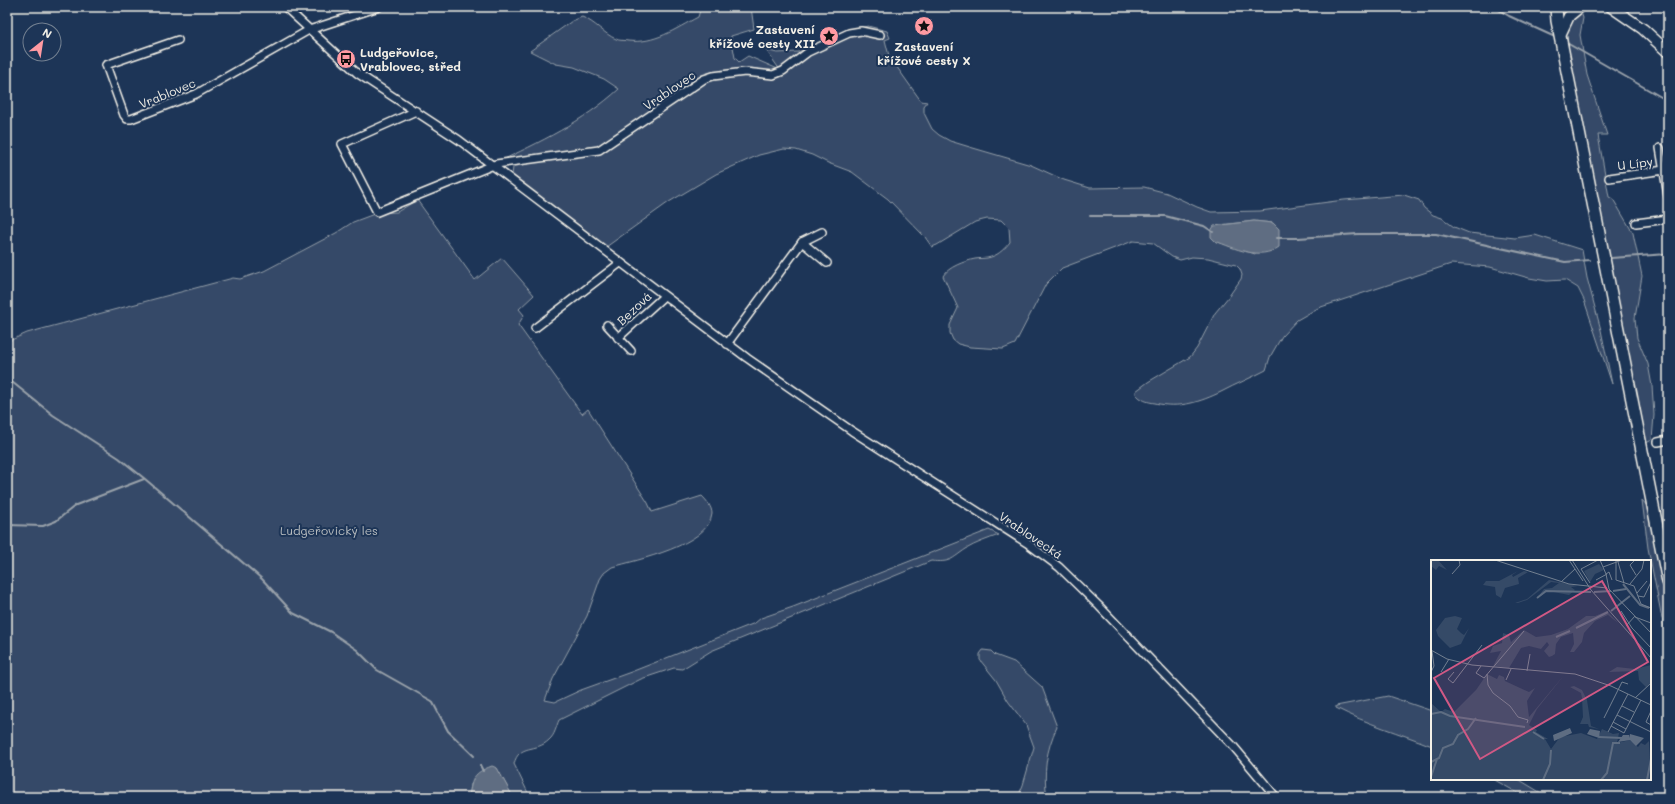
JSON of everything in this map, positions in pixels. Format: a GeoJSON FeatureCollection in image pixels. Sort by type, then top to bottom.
{"type":"FeatureCollection","features":[{"type":"Feature","properties":{"kind":"main road"},"geometry":{"type":"LineString","coordinates":[[1556,7],[1557,21],[1668,582]]}},
{"type":"Feature","properties":{"kind":"street"},"geometry":{"type":"LineString","coordinates":[[285,7],[357,73],[459,140],[727,344],[802,242],[822,232]]}},
{"type":"Feature","properties":{"kind":"street","name":"Vrablovec"},"geometry":{"type":"LineString","coordinates":[[178,40],[106,65],[124,115],[127,118],[131,119],[196,94],[309,30],[379,7]]}},
{"type":"Feature","properties":{"kind":"street"},"geometry":{"type":"LineString","coordinates":[[1550,7],[1557,21]]}},
{"type":"Feature","properties":{"kind":"street"},"geometry":{"type":"LineString","coordinates":[[1560,35],[1569,16],[1580,7]]}},
{"type":"Feature","properties":{"kind":"street"},"geometry":{"type":"LineString","coordinates":[[1611,7],[1643,29],[1668,52]]}},
{"type":"Feature","properties":{"kind":"street","name":"Vrablovec"},"geometry":{"type":"LineString","coordinates":[[416,111],[342,144],[377,212],[496,164],[599,150],[704,79],[713,76],[745,72],[773,75],[783,71],[808,52],[849,33],[861,31],[880,35]]}},
{"type":"Feature","properties":{"kind":"street"},"geometry":{"type":"LineString","coordinates":[[1660,148],[1668,196]]}},
{"type":"Feature","properties":{"kind":"street","name":"U Lípy"},"geometry":{"type":"LineString","coordinates":[[1609,178],[1664,170]]}},
{"type":"Feature","properties":{"kind":"street"},"geometry":{"type":"LineString","coordinates":[[1636,223],[1668,219]]}},
{"type":"Feature","properties":{"kind":"street"},"geometry":{"type":"LineString","coordinates":[[802,242],[827,263]]}},
{"type":"Feature","properties":{"kind":"street"},"geometry":{"type":"LineString","coordinates":[[535,328],[620,263]]}},
{"type":"Feature","properties":{"kind":"street","name":"Bezová"},"geometry":{"type":"LineString","coordinates":[[618,338],[664,296]]}},
{"type":"Feature","properties":{"kind":"street","name":"Bezová"},"geometry":{"type":"LineString","coordinates":[[607,325],[630,351]]}},
{"type":"Feature","properties":{"kind":"street","name":"Vrablovecká"},"geometry":{"type":"LineString","coordinates":[[727,344],[834,419],[1027,543],[1059,567],[1099,606],[1234,747],[1276,797]]}},
{"type":"Feature","properties":{"kind":"street"},"geometry":{"type":"LineString","coordinates":[[1658,442],[1668,440]]}},
{"type":"Feature","properties":{"kind":"green space"},"geometry":{"type":"Polygon","coordinates":[[[701,7],[751,7],[754,29],[731,36],[735,58],[739,62],[748,56],[780,70],[766,50],[777,53],[798,52],[845,31],[868,26],[887,31],[890,38],[885,40],[889,56],[921,101],[927,102],[924,106],[924,113],[932,129],[939,135],[950,141],[1031,165],[1064,180],[1090,188],[1144,187],[1167,193],[1211,212],[1260,211],[1344,200],[1404,195],[1419,200],[1424,208],[1433,215],[1442,218],[1454,227],[1469,233],[1515,238],[1535,235],[1582,250],[1587,278],[1601,330],[1612,384],[1584,300],[1578,288],[1565,280],[1547,281],[1529,278],[1490,267],[1451,264],[1318,308],[1297,320],[1282,336],[1270,357],[1266,370],[1221,392],[1189,404],[1164,405],[1152,403],[1140,398],[1136,394],[1136,391],[1148,382],[1190,357],[1197,348],[1215,313],[1241,279],[1242,275],[1240,269],[1236,265],[1208,258],[1192,257],[1180,260],[1172,257],[1153,243],[1133,241],[1062,268],[1046,284],[1015,344],[1003,349],[970,347],[958,344],[953,340],[950,333],[950,325],[958,308],[943,276],[957,265],[971,260],[991,257],[1004,249],[1010,242],[1009,228],[1001,220],[987,219],[975,222],[932,247],[925,237],[888,199],[852,172],[812,155],[796,150],[784,149],[759,155],[716,174],[669,202],[606,247],[512,175],[514,160],[496,163],[545,139],[591,112],[619,89],[604,79],[574,67],[556,64],[530,51],[572,21],[582,17],[617,40],[638,41],[664,35],[698,17],[701,7]],[[1254,221],[1219,225],[1215,241],[1255,254],[1273,223],[1254,221]]]}},
{"type":"Feature","properties":{"kind":"green space"},"geometry":{"type":"Polygon","coordinates":[[[1580,9],[1583,18],[1580,35],[1587,75],[1607,135],[1598,135],[1609,197],[1613,199],[1633,233],[1642,276],[1635,318],[1637,338],[1648,364],[1652,386],[1654,415],[1652,440],[1646,443],[1568,49],[1567,36],[1569,28],[1580,9]]]}},
{"type":"Feature","properties":{"kind":"green space","name":"Ludgeřovický les"},"geometry":{"type":"Polygon","coordinates":[[[417,200],[475,280],[502,258],[534,295],[519,309],[524,315],[518,325],[582,414],[588,409],[648,503],[652,512],[702,496],[711,509],[712,514],[708,525],[699,534],[686,543],[670,550],[612,567],[604,573],[600,579],[587,616],[553,679],[545,700],[555,702],[581,690],[755,623],[761,618],[793,607],[989,530],[999,535],[970,547],[950,560],[931,561],[711,651],[682,669],[674,668],[641,679],[559,720],[554,733],[549,740],[544,744],[520,753],[516,757],[514,764],[530,797],[513,797],[497,768],[471,784],[469,797],[7,797],[7,337],[9,341],[27,333],[233,278],[240,279],[264,271],[336,233],[353,222],[377,213],[397,212],[417,200]]]}},
{"type":"Feature","properties":{"kind":"green space"},"geometry":{"type":"Polygon","coordinates":[[[1642,500],[1648,507],[1668,607],[1668,648],[1651,560],[1642,500]]]}},
{"type":"Feature","properties":{"kind":"green space"},"geometry":{"type":"Polygon","coordinates":[[[983,650],[991,651],[995,655],[1014,662],[1042,687],[1057,727],[1050,744],[1046,762],[1045,779],[1047,797],[1018,797],[1034,747],[1026,725],[1008,701],[996,680],[980,660],[980,654],[983,650]]]}},
{"type":"Feature","properties":{"kind":"green space"},"geometry":{"type":"Polygon","coordinates":[[[1388,696],[1431,711],[1431,746],[1348,714],[1336,708],[1336,706],[1388,696]]]}},
{"type":"Feature","properties":{"kind":"green space"},"geometry":{"type":"Polygon","coordinates":[[[1495,780],[1520,780],[1548,797],[1525,797],[1495,780]]]}},
{"type":"Feature","properties":{"kind":"shaded area"},"geometry":{"type":"Polygon","coordinates":[[[1254,221],[1273,223],[1279,229],[1279,247],[1264,253],[1247,252],[1215,241],[1211,237],[1211,231],[1214,226],[1254,221]]]}},
{"type":"Feature","properties":{"kind":"shaded area"},"geometry":{"type":"Polygon","coordinates":[[[492,766],[497,768],[513,797],[469,797],[474,777],[481,771],[492,766]]]}},
{"type":"Feature","properties":{"kind":"waterway"},"geometry":{"type":"LineString","coordinates":[[1494,7],[1509,16],[1555,37]]}},
{"type":"Feature","properties":{"kind":"waterway"},"geometry":{"type":"LineString","coordinates":[[1565,42],[1668,101]]}},
{"type":"Feature","properties":{"kind":"waterway"},"geometry":{"type":"LineString","coordinates":[[1090,216],[1165,216],[1204,226],[1213,232]]}},
{"type":"Feature","properties":{"kind":"waterway"},"geometry":{"type":"LineString","coordinates":[[1277,238],[1358,234],[1436,234],[1565,262],[1590,260]]}},
{"type":"Feature","properties":{"kind":"waterway"},"geometry":{"type":"LineString","coordinates":[[1611,258],[1668,254]]}},
{"type":"Feature","properties":{"kind":"waterway"},"geometry":{"type":"LineString","coordinates":[[7,378],[53,415],[119,458],[145,479],[262,579],[293,613],[331,632],[357,650],[377,670],[432,701],[448,731],[474,756]]}},
{"type":"Feature","properties":{"kind":"waterway"},"geometry":{"type":"LineString","coordinates":[[7,525],[43,526],[56,521],[76,505],[144,479]]}},
{"type":"Feature","properties":{"kind":"waterway"},"geometry":{"type":"LineString","coordinates":[[480,765],[483,771]]}},
{"type":"Feature","properties":{"kind":"place","name":"Zastavení křížové cesty X"},"geometry":{"type":"Point","coordinates":[924,26]}},
{"type":"Feature","properties":{"kind":"place","name":"Zastavení křížové cesty XII"},"geometry":{"type":"Point","coordinates":[829,36]}},
{"type":"Feature","properties":{"kind":"place","name":"Ludgeřovice, Vrablovec, střed"},"geometry":{"type":"Point","coordinates":[346,59]}}]}
